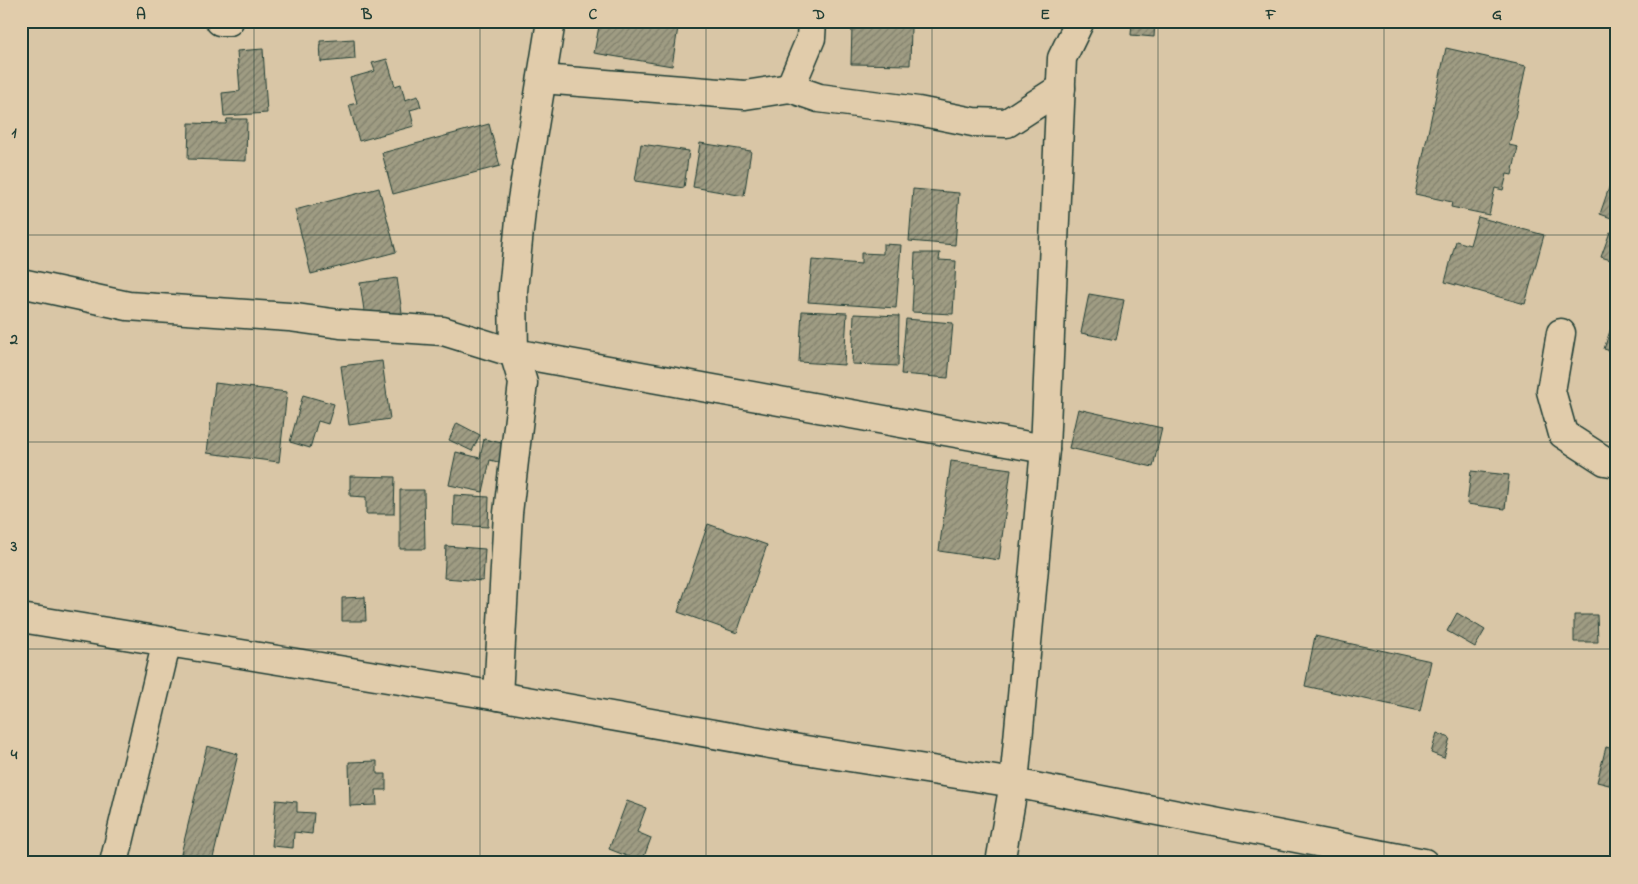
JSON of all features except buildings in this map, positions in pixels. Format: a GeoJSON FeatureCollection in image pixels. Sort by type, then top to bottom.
{"type":"FeatureCollection","features":[{"type":"Feature","properties":{"kind":"street"},"geometry":{"type":"LineString","coordinates":[[220,21],[229,21]]}},
{"type":"Feature","properties":{"kind":"street"},"geometry":{"type":"LineString","coordinates":[[498,696],[508,513],[523,383],[514,353],[513,291],[521,209],[551,21]]}},
{"type":"Feature","properties":{"kind":"street"},"geometry":{"type":"LineString","coordinates":[[790,88],[811,38],[812,21]]}},
{"type":"Feature","properties":{"kind":"street"},"geometry":{"type":"LineString","coordinates":[[1000,863],[1014,783],[1045,448],[1062,58],[1080,21]]}},
{"type":"Feature","properties":{"kind":"street"},"geometry":{"type":"LineString","coordinates":[[542,79],[745,95],[790,88],[819,98],[918,111],[972,122],[1007,123],[1061,88]]}},
{"type":"Feature","properties":{"kind":"street"},"geometry":{"type":"LineString","coordinates":[[21,283],[128,306],[443,331],[514,353],[1045,448]]}},
{"type":"Feature","properties":{"kind":"street"},"geometry":{"type":"LineString","coordinates":[[1562,333],[1551,391],[1563,434],[1605,462],[1617,463]]}},
{"type":"Feature","properties":{"kind":"street"},"geometry":{"type":"LineString","coordinates":[[21,618],[498,696],[800,749],[1014,783],[1424,863]]}},
{"type":"Feature","properties":{"kind":"street"},"geometry":{"type":"LineString","coordinates":[[114,863],[167,641]]}}]}
